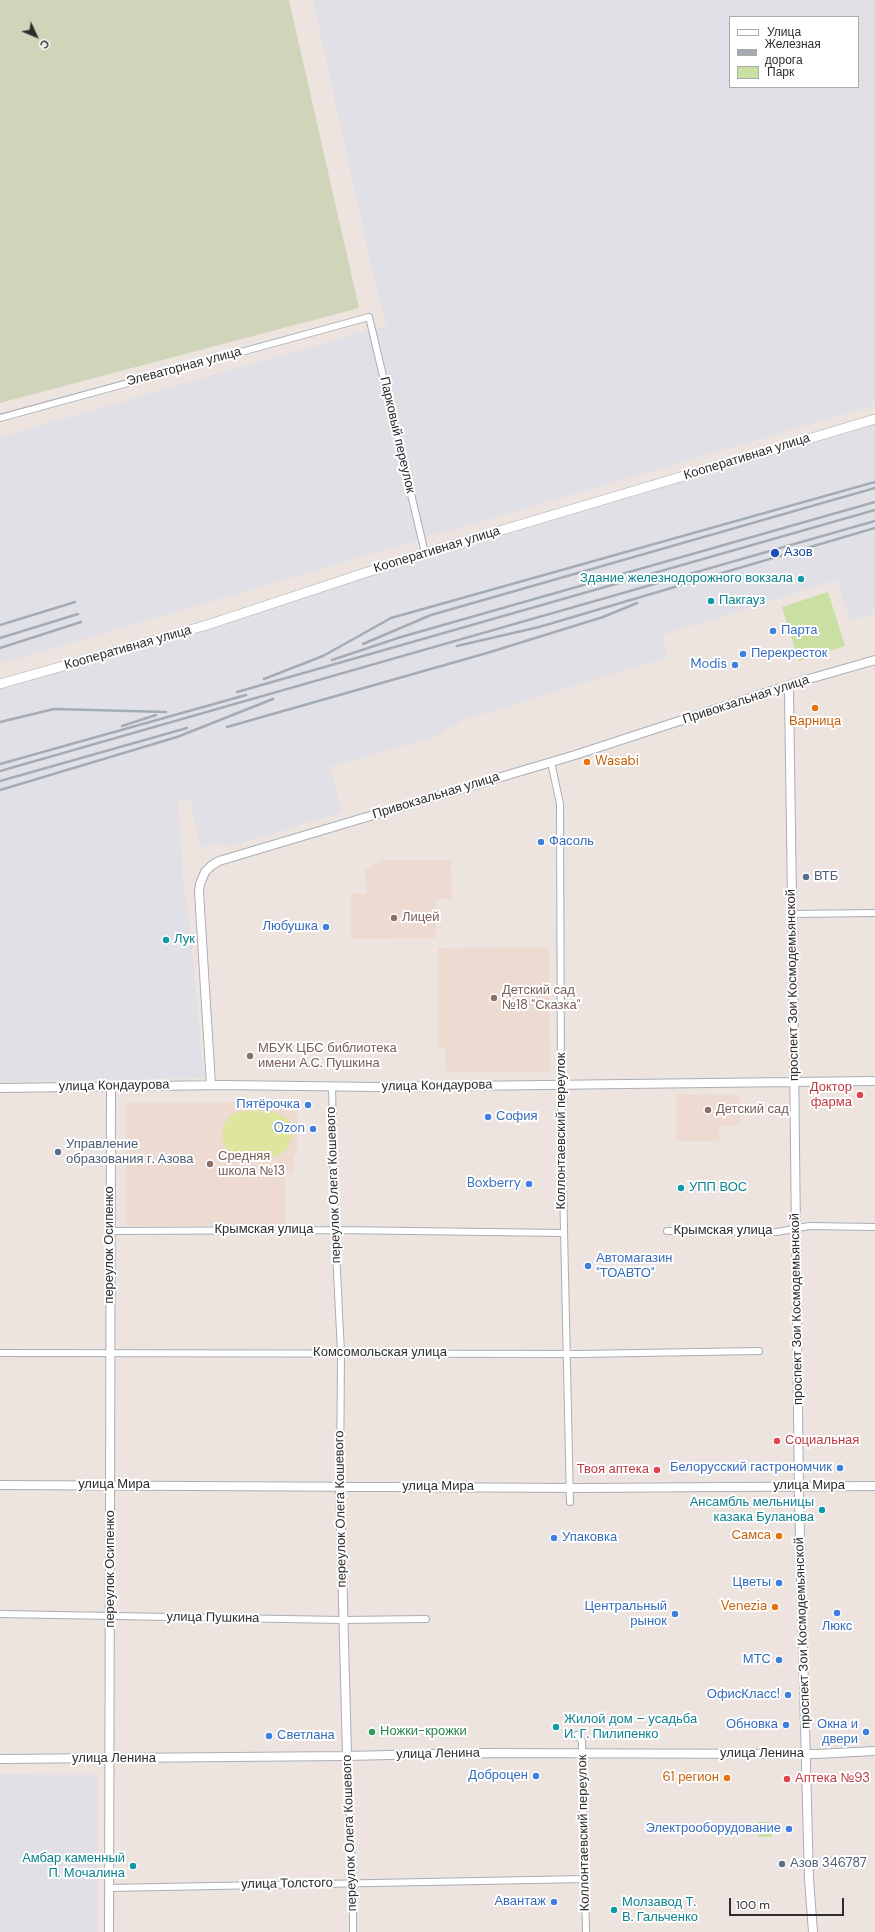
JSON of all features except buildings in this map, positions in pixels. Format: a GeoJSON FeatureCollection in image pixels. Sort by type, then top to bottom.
{"type":"FeatureCollection","features":[{"type":"Feature","properties":{"kind":"main road","name":"Кооперативная улица"},"geometry":{"type":"LineString","coordinates":[[0,684],[207,625],[424,553],[875,419]]}},
{"type":"Feature","properties":{"kind":"street","name":"Элеваторная улица"},"geometry":{"type":"LineString","coordinates":[[0,418],[369,317]]}},
{"type":"Feature","properties":{"kind":"street","name":"Парковый переулок"},"geometry":{"type":"LineString","coordinates":[[369,317],[424,553]]}},
{"type":"Feature","properties":{"kind":"street","name":"Привокзальная улица"},"geometry":{"type":"LineString","coordinates":[[211,1085],[199,892],[202,878],[211,866],[219,861],[551,762],[788,686],[875,660]]}},
{"type":"Feature","properties":{"kind":"street","name":"проспект Зои Космодемьянской"},"geometry":{"type":"LineString","coordinates":[[788,686],[799,1486],[809,1879],[813,1932]]}},
{"type":"Feature","properties":{"kind":"street","name":"Коллонтаевский переулок"},"geometry":{"type":"LineString","coordinates":[[551,762],[560,804],[563,1233],[570,1502]]}},
{"type":"Feature","properties":{"kind":"street"},"geometry":{"type":"LineString","coordinates":[[792,914],[875,913]]}},
{"type":"Feature","properties":{"kind":"street","name":"улица Кондаурова"},"geometry":{"type":"LineString","coordinates":[[0,1088],[211,1085],[332,1086],[875,1081]]}},
{"type":"Feature","properties":{"kind":"street","name":"переулок Осипенко"},"geometry":{"type":"LineString","coordinates":[[109,1932],[111,1759],[111,1086]]}},
{"type":"Feature","properties":{"kind":"street","name":"переулок Олега Кошевого"},"geometry":{"type":"LineString","coordinates":[[332,1086],[335,1230],[341,1353],[340,1486],[342,1620],[353,1883],[353,1932]]}},
{"type":"Feature","properties":{"kind":"street","name":"Крымская улица"},"geometry":{"type":"LineString","coordinates":[[667,1231],[777,1232],[796,1227],[875,1227]]}},
{"type":"Feature","properties":{"kind":"street","name":"Крымская улица"},"geometry":{"type":"LineString","coordinates":[[110,1231],[335,1230],[563,1233]]}},
{"type":"Feature","properties":{"kind":"street","name":"Комсомольская улица"},"geometry":{"type":"LineString","coordinates":[[0,1353],[566,1354],[759,1352]]}},
{"type":"Feature","properties":{"kind":"street","name":"улица Мира"},"geometry":{"type":"LineString","coordinates":[[0,1484],[570,1487],[875,1486]]}},
{"type":"Feature","properties":{"kind":"street","name":"улица Пушкина"},"geometry":{"type":"LineString","coordinates":[[0,1614],[342,1620],[426,1619]]}},
{"type":"Feature","properties":{"kind":"street","name":"Коллонтаевский переулок"},"geometry":{"type":"LineString","coordinates":[[578,1735],[582,1741],[586,1932]]}},
{"type":"Feature","properties":{"kind":"street","name":"улица Ленина"},"geometry":{"type":"LineString","coordinates":[[0,1759],[347,1756],[472,1753],[806,1754],[875,1751]]}},
{"type":"Feature","properties":{"kind":"street","name":"улица Толстого"},"geometry":{"type":"LineString","coordinates":[[109,1888],[585,1879]]}},
{"type":"Feature","properties":{"kind":"shaded area"},"geometry":{"type":"Polygon","coordinates":[[[313,0],[875,0],[875,405],[0,664],[0,437],[387,325],[377,292],[313,0]]]}},
{"type":"Feature","properties":{"kind":"shaded area"},"geometry":{"type":"Polygon","coordinates":[[[875,423],[875,613],[850,621],[837,580],[662,635],[668,657],[463,720],[437,736],[330,767],[342,812],[229,847],[221,844],[200,847],[190,799],[178,802],[184,890],[188,909],[204,1078],[0,1082],[0,687],[875,423]]]}},
{"type":"Feature","properties":{"kind":"shaded area","name":"Лицей"},"geometry":{"type":"Polygon","coordinates":[[[383,860],[451,860],[452,899],[436,899],[436,938],[351,939],[351,893],[367,893],[364,870],[383,860]]]}},
{"type":"Feature","properties":{"kind":"shaded area","name":"Детский сад №18 \"Сказка\""},"geometry":{"type":"Polygon","coordinates":[[[549,947],[550,1072],[446,1072],[445,1049],[438,1049],[438,948],[549,947]]]}},
{"type":"Feature","properties":{"kind":"shaded area","name":"Детский сад"},"geometry":{"type":"Polygon","coordinates":[[[676,1094],[740,1095],[740,1126],[719,1126],[719,1141],[676,1141],[676,1094]]]}},
{"type":"Feature","properties":{"kind":"shaded area","name":"Средняя школа №13"},"geometry":{"type":"Polygon","coordinates":[[[126,1103],[297,1103],[297,1155],[294,1155],[294,1173],[285,1174],[285,1225],[126,1226],[126,1103]]]}},
{"type":"Feature","properties":{"kind":"shaded area"},"geometry":{"type":"Polygon","coordinates":[[[0,1774],[97,1775],[98,1932],[0,1932],[0,1774]]]}},
{"type":"Feature","properties":{"kind":"green space"},"geometry":{"type":"Polygon","coordinates":[[[0,0],[289,0],[359,308],[0,403],[0,0]]]}},
{"type":"Feature","properties":{"kind":"green space"},"geometry":{"type":"Polygon","coordinates":[[[828,592],[845,646],[799,661],[782,607],[828,592]]]}},
{"type":"Feature","properties":{"kind":"green space"},"geometry":{"type":"Polygon","coordinates":[[[240,1111],[270,1111],[284,1116],[291,1124],[293,1134],[287,1149],[279,1155],[269,1157],[239,1156],[230,1152],[223,1143],[222,1128],[230,1115],[240,1111]]]}},
{"type":"Feature","properties":{"kind":"green space"},"geometry":{"type":"Polygon","coordinates":[[[758,1822],[772,1822],[772,1837],[758,1837],[758,1822]]]}},
{"type":"Feature","properties":{"kind":"railway"},"geometry":{"type":"LineString","coordinates":[[264,679],[323,656],[391,618],[875,482]]}},
{"type":"Feature","properties":{"kind":"railway"},"geometry":{"type":"LineString","coordinates":[[363,644],[431,615],[875,488]]}},
{"type":"Feature","properties":{"kind":"railway"},"geometry":{"type":"LineString","coordinates":[[332,660],[401,637],[875,502]]}},
{"type":"Feature","properties":{"kind":"railway"},"geometry":{"type":"LineString","coordinates":[[237,692],[875,510]]}},
{"type":"Feature","properties":{"kind":"railway"},"geometry":{"type":"LineString","coordinates":[[0,771],[875,521]]}},
{"type":"Feature","properties":{"kind":"railway"},"geometry":{"type":"LineString","coordinates":[[457,646],[539,627],[875,528]]}},
{"type":"Feature","properties":{"kind":"railway"},"geometry":{"type":"LineString","coordinates":[[0,625],[75,602]]}},
{"type":"Feature","properties":{"kind":"railway"},"geometry":{"type":"LineString","coordinates":[[227,727],[487,653],[603,617],[637,603]]}},
{"type":"Feature","properties":{"kind":"railway"},"geometry":{"type":"LineString","coordinates":[[0,638],[78,614]]}},
{"type":"Feature","properties":{"kind":"railway"},"geometry":{"type":"LineString","coordinates":[[0,648],[81,622]]}},
{"type":"Feature","properties":{"kind":"railway"},"geometry":{"type":"LineString","coordinates":[[0,764],[246,695]]}},
{"type":"Feature","properties":{"kind":"railway"},"geometry":{"type":"LineString","coordinates":[[0,790],[177,737],[273,699]]}},
{"type":"Feature","properties":{"kind":"railway"},"geometry":{"type":"LineString","coordinates":[[0,722],[54,709],[166,712]]}},
{"type":"Feature","properties":{"kind":"railway"},"geometry":{"type":"LineString","coordinates":[[122,726],[156,715]]}},
{"type":"Feature","properties":{"kind":"railway"},"geometry":{"type":"LineString","coordinates":[[0,781],[187,728]]}},
{"type":"Feature","properties":{"kind":"place","name":"Азов"},"geometry":{"type":"Point","coordinates":[775,553]}},
{"type":"Feature","properties":{"kind":"place","name":"Здание железнодорожного вокзала"},"geometry":{"type":"Point","coordinates":[801,579]}},
{"type":"Feature","properties":{"kind":"place","name":"Пакгауз"},"geometry":{"type":"Point","coordinates":[711,601]}},
{"type":"Feature","properties":{"kind":"place","name":"Парта"},"geometry":{"type":"Point","coordinates":[773,631]}},
{"type":"Feature","properties":{"kind":"place","name":"Перекресток"},"geometry":{"type":"Point","coordinates":[743,654]}},
{"type":"Feature","properties":{"kind":"place","name":"Modis"},"geometry":{"type":"Point","coordinates":[735,665]}},
{"type":"Feature","properties":{"kind":"place","name":"Варница"},"geometry":{"type":"Point","coordinates":[815,708]}},
{"type":"Feature","properties":{"kind":"place","name":"Wasabi"},"geometry":{"type":"Point","coordinates":[587,762]}},
{"type":"Feature","properties":{"kind":"place","name":"Фасоль"},"geometry":{"type":"Point","coordinates":[541,842]}},
{"type":"Feature","properties":{"kind":"place","name":"ВТБ"},"geometry":{"type":"Point","coordinates":[806,877]}},
{"type":"Feature","properties":{"kind":"place","name":"Лицей"},"geometry":{"type":"Point","coordinates":[394,918]}},
{"type":"Feature","properties":{"kind":"place","name":"Любушка"},"geometry":{"type":"Point","coordinates":[326,927]}},
{"type":"Feature","properties":{"kind":"place","name":"Лук"},"geometry":{"type":"Point","coordinates":[166,940]}},
{"type":"Feature","properties":{"kind":"place","name":"Детский сад №18 \"Сказка\""},"geometry":{"type":"Point","coordinates":[494,998]}},
{"type":"Feature","properties":{"kind":"place","name":"МБУК ЦБС библиотека имени А.С. Пушкина"},"geometry":{"type":"Point","coordinates":[250,1056]}},
{"type":"Feature","properties":{"kind":"place","name":"Доктор фарма"},"geometry":{"type":"Point","coordinates":[860,1095]}},
{"type":"Feature","properties":{"kind":"place","name":"Пятёрочка"},"geometry":{"type":"Point","coordinates":[308,1105]}},
{"type":"Feature","properties":{"kind":"place","name":"Детский сад"},"geometry":{"type":"Point","coordinates":[708,1110]}},
{"type":"Feature","properties":{"kind":"place","name":"София"},"geometry":{"type":"Point","coordinates":[488,1117]}},
{"type":"Feature","properties":{"kind":"place","name":"Ozon"},"geometry":{"type":"Point","coordinates":[313,1129]}},
{"type":"Feature","properties":{"kind":"place","name":"Управление образования г. Азова"},"geometry":{"type":"Point","coordinates":[58,1152]}},
{"type":"Feature","properties":{"kind":"place","name":"Средняя школа №13"},"geometry":{"type":"Point","coordinates":[210,1164]}},
{"type":"Feature","properties":{"kind":"place","name":"Boxberry"},"geometry":{"type":"Point","coordinates":[529,1184]}},
{"type":"Feature","properties":{"kind":"place","name":"УПП ВОС"},"geometry":{"type":"Point","coordinates":[681,1188]}},
{"type":"Feature","properties":{"kind":"place","name":"Автомагазин \"ТОАВТО\""},"geometry":{"type":"Point","coordinates":[588,1266]}},
{"type":"Feature","properties":{"kind":"place","name":"Социальная"},"geometry":{"type":"Point","coordinates":[777,1441]}},
{"type":"Feature","properties":{"kind":"place","name":"Белорусский гастрономчик"},"geometry":{"type":"Point","coordinates":[840,1468]}},
{"type":"Feature","properties":{"kind":"place","name":"Твоя аптека"},"geometry":{"type":"Point","coordinates":[657,1470]}},
{"type":"Feature","properties":{"kind":"place","name":"Ансамбль мельницы казака Буланова"},"geometry":{"type":"Point","coordinates":[822,1510]}},
{"type":"Feature","properties":{"kind":"place","name":"Самса"},"geometry":{"type":"Point","coordinates":[779,1536]}},
{"type":"Feature","properties":{"kind":"place","name":"Упаковка"},"geometry":{"type":"Point","coordinates":[554,1538]}},
{"type":"Feature","properties":{"kind":"place","name":"Цветы"},"geometry":{"type":"Point","coordinates":[779,1583]}},
{"type":"Feature","properties":{"kind":"place","name":"Venezia"},"geometry":{"type":"Point","coordinates":[775,1607]}},
{"type":"Feature","properties":{"kind":"place","name":"Люкс"},"geometry":{"type":"Point","coordinates":[837,1613]}},
{"type":"Feature","properties":{"kind":"place","name":"Центральный рынок"},"geometry":{"type":"Point","coordinates":[675,1614]}},
{"type":"Feature","properties":{"kind":"place","name":"МТС"},"geometry":{"type":"Point","coordinates":[779,1660]}},
{"type":"Feature","properties":{"kind":"place","name":"ОфисКласс!"},"geometry":{"type":"Point","coordinates":[788,1695]}},
{"type":"Feature","properties":{"kind":"place","name":"Обновка"},"geometry":{"type":"Point","coordinates":[786,1725]}},
{"type":"Feature","properties":{"kind":"place","name":"Жилой дом – усадьба И. Г. Пилипенко"},"geometry":{"type":"Point","coordinates":[556,1727]}},
{"type":"Feature","properties":{"kind":"place","name":"Ножки-крожки"},"geometry":{"type":"Point","coordinates":[372,1732]}},
{"type":"Feature","properties":{"kind":"place","name":"Окна и двери"},"geometry":{"type":"Point","coordinates":[866,1732]}},
{"type":"Feature","properties":{"kind":"place","name":"Светлана"},"geometry":{"type":"Point","coordinates":[269,1736]}},
{"type":"Feature","properties":{"kind":"place","name":"Доброцен"},"geometry":{"type":"Point","coordinates":[536,1776]}},
{"type":"Feature","properties":{"kind":"place","name":"61 регион"},"geometry":{"type":"Point","coordinates":[727,1778]}},
{"type":"Feature","properties":{"kind":"place","name":"Аптека №93"},"geometry":{"type":"Point","coordinates":[787,1779]}},
{"type":"Feature","properties":{"kind":"place","name":"Электрооборудование"},"geometry":{"type":"Point","coordinates":[789,1829]}},
{"type":"Feature","properties":{"kind":"place","name":"Азов 346787"},"geometry":{"type":"Point","coordinates":[782,1864]}},
{"type":"Feature","properties":{"kind":"place","name":"Амбар каменный П. Мочалина"},"geometry":{"type":"Point","coordinates":[133,1866]}},
{"type":"Feature","properties":{"kind":"place","name":"Авантаж"},"geometry":{"type":"Point","coordinates":[554,1902]}},
{"type":"Feature","properties":{"kind":"place","name":"Молзавод Т. В. Гальченко"},"geometry":{"type":"Point","coordinates":[614,1910]}}]}
